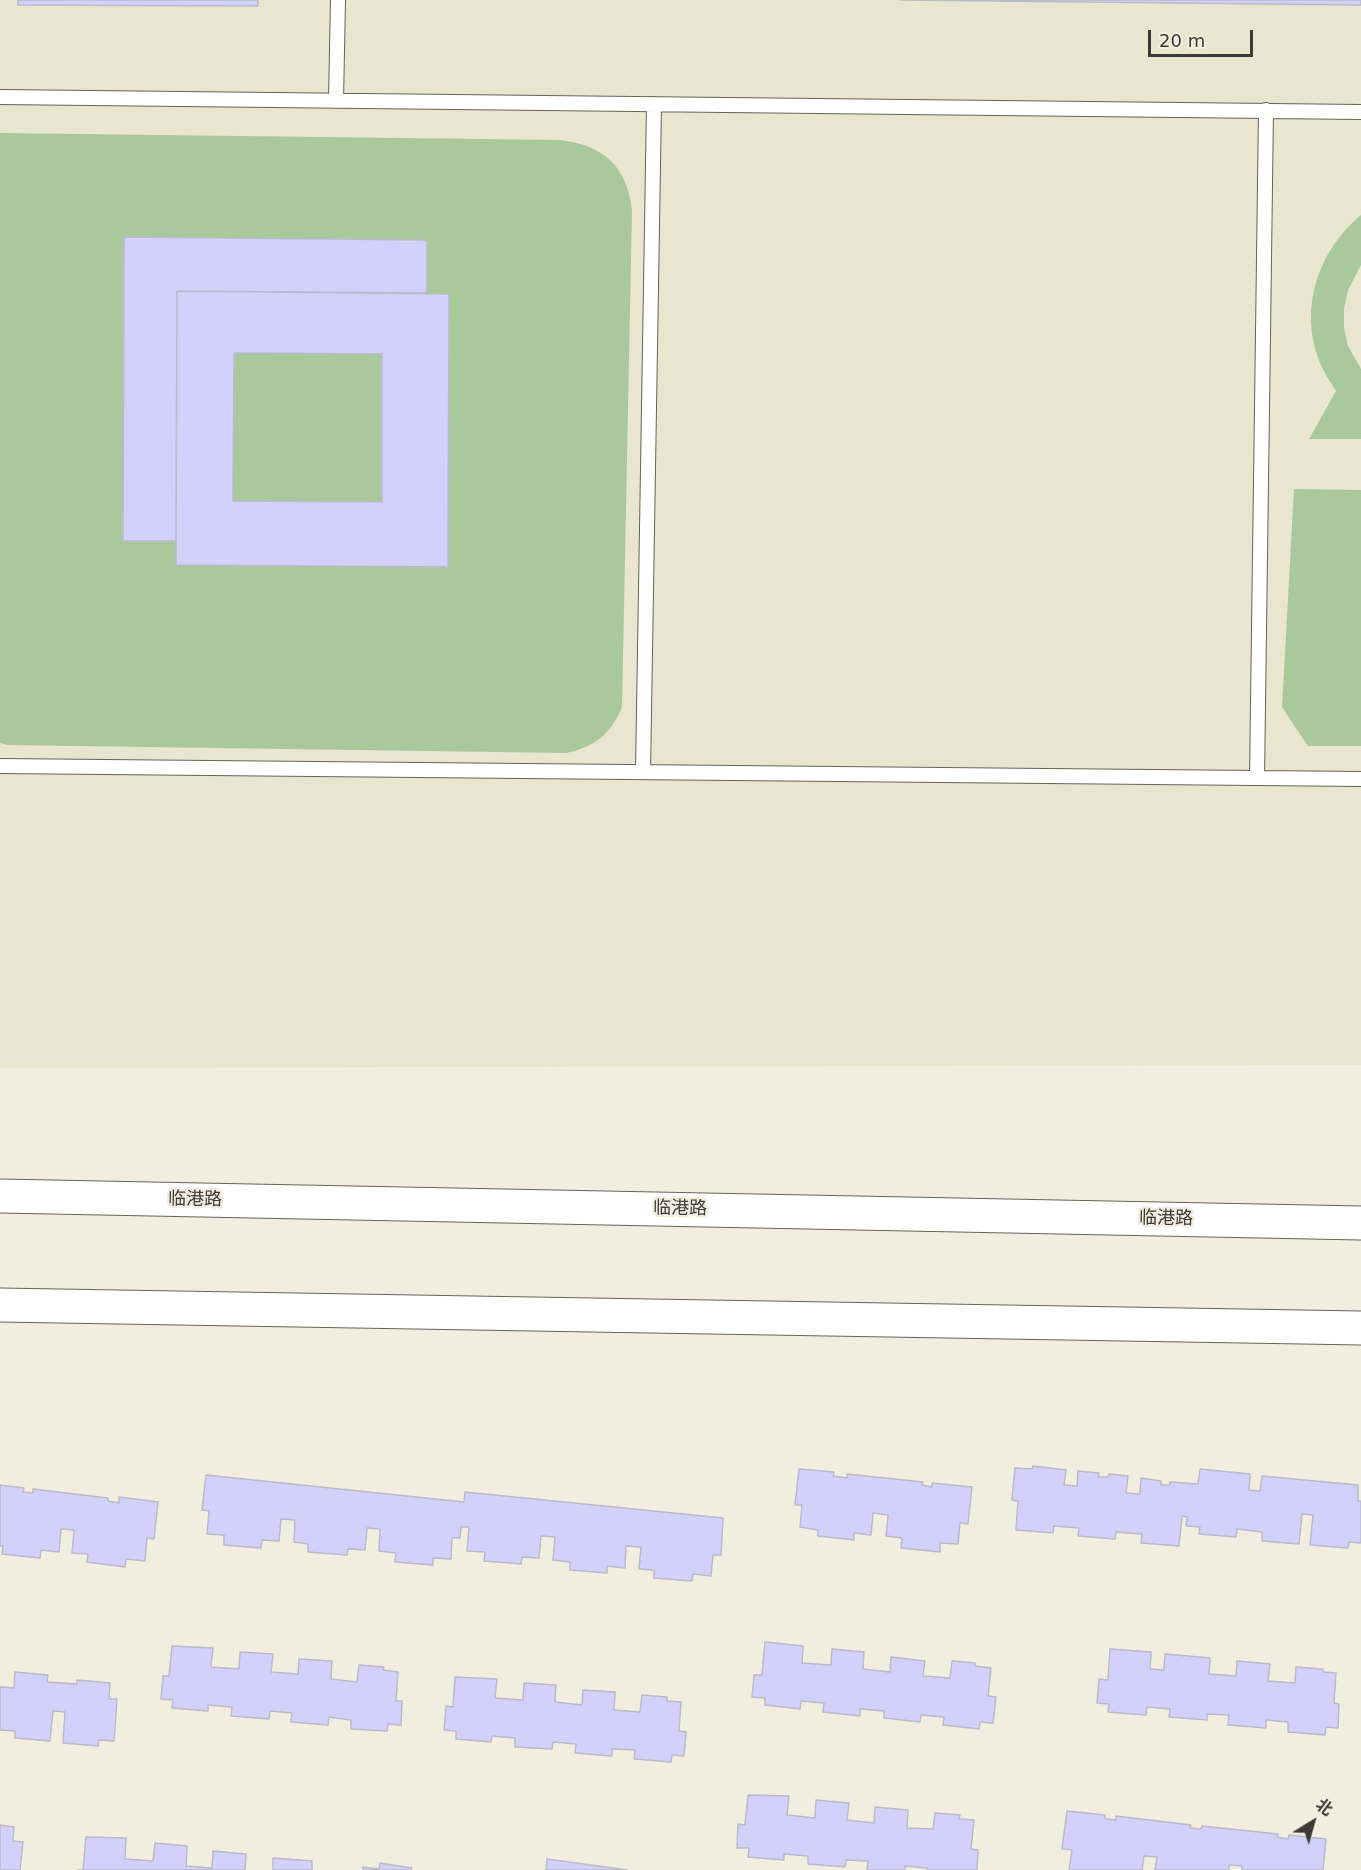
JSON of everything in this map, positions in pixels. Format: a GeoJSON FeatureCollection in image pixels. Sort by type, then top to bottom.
{"type":"FeatureCollection","features":[{"type":"Feature","properties":{"kind":"main road","name":"临港路"},"geometry":{"type":"LineString","coordinates":[[0,1196],[1361,1223]]}},
{"type":"Feature","properties":{"kind":"main road"},"geometry":{"type":"LineString","coordinates":[[0,1305],[1361,1328]]}},
{"type":"Feature","properties":{"kind":"lane"},"geometry":{"type":"LineString","coordinates":[[336,100],[338,0]]}},
{"type":"Feature","properties":{"kind":"lane"},"geometry":{"type":"LineString","coordinates":[[0,97],[1361,111]]}},
{"type":"Feature","properties":{"kind":"lane"},"geometry":{"type":"LineString","coordinates":[[643,772],[654,104]]}},
{"type":"Feature","properties":{"kind":"lane"},"geometry":{"type":"LineString","coordinates":[[1257,778],[1266,110]]}},
{"type":"Feature","properties":{"kind":"lane"},"geometry":{"type":"LineString","coordinates":[[0,766],[1361,779]]}},
{"type":"Feature","properties":{"kind":"shaded area"},"geometry":{"type":"Polygon","coordinates":[[[0,0],[1361,0],[1361,1065],[0,1068],[0,0]]]}},
{"type":"Feature","properties":{"kind":"green space"},"geometry":{"type":"Polygon","coordinates":[[[0,133],[560,140],[589,147],[610,160],[625,181],[632,210],[622,707],[607,732],[594,743],[566,753],[7,745],[0,743],[0,133]]]}},
{"type":"Feature","properties":{"kind":"green space"},"geometry":{"type":"Polygon","coordinates":[[[1361,215],[1361,265],[1348,290],[1344,309],[1344,328],[1348,346],[1361,369],[1361,439],[1309,439],[1336,391],[1325,374],[1316,350],[1312,329],[1315,286],[1332,247],[1361,215]]]}},
{"type":"Feature","properties":{"kind":"green space"},"geometry":{"type":"Polygon","coordinates":[[[1294,489],[1361,490],[1361,746],[1308,746],[1282,707],[1294,489]]]}},
{"type":"Feature","properties":{"kind":"building"},"geometry":{"type":"Polygon","coordinates":[[[18,0],[258,0],[258,6],[18,5],[18,0]]]}},
{"type":"Feature","properties":{"kind":"building"},"geometry":{"type":"Polygon","coordinates":[[[901,0],[1361,0],[1361,5],[901,0]]]}},
{"type":"Feature","properties":{"kind":"building"},"geometry":{"type":"Polygon","coordinates":[[[124,237],[427,240],[427,293],[177,291],[176,541],[123,541],[124,237]]]}},
{"type":"Feature","properties":{"kind":"building"},"geometry":{"type":"Polygon","coordinates":[[[177,291],[449,294],[448,567],[176,565],[177,291]],[[234,353],[233,501],[382,502],[382,354],[234,353]]]}},
{"type":"Feature","properties":{"kind":"building"},"geometry":{"type":"Polygon","coordinates":[[[1033,1466],[1066,1470],[1064,1485],[1077,1486],[1078,1471],[1099,1473],[1098,1477],[1108,1477],[1109,1474],[1128,1476],[1126,1493],[1140,1494],[1141,1478],[1161,1481],[1161,1485],[1170,1485],[1170,1482],[1198,1484],[1200,1469],[1250,1474],[1249,1490],[1260,1491],[1262,1476],[1358,1485],[1358,1501],[1361,1501],[1361,1543],[1349,1542],[1348,1548],[1310,1545],[1313,1515],[1302,1514],[1299,1544],[1262,1541],[1262,1532],[1237,1529],[1236,1537],[1199,1534],[1200,1527],[1186,1526],[1187,1517],[1182,1516],[1179,1546],[1141,1543],[1142,1534],[1116,1532],[1115,1539],[1078,1536],[1079,1528],[1054,1526],[1053,1533],[1016,1530],[1018,1501],[1012,1500],[1015,1468],[1032,1469],[1033,1466]]]}},
{"type":"Feature","properties":{"kind":"building"},"geometry":{"type":"Polygon","coordinates":[[[799,1469],[834,1472],[833,1476],[847,1478],[847,1474],[923,1482],[922,1485],[932,1487],[932,1483],[972,1487],[968,1524],[960,1523],[958,1544],[940,1543],[940,1552],[901,1548],[902,1538],[886,1536],[888,1515],[873,1513],[871,1535],[854,1533],[854,1540],[818,1536],[818,1530],[800,1527],[802,1505],[795,1505],[799,1469]]]}},
{"type":"Feature","properties":{"kind":"building"},"geometry":{"type":"Polygon","coordinates":[[[206,1475],[464,1502],[465,1492],[723,1518],[721,1555],[713,1555],[711,1576],[693,1574],[692,1581],[654,1578],[654,1570],[639,1569],[641,1547],[626,1546],[625,1568],[607,1566],[607,1573],[570,1570],[570,1562],[553,1560],[555,1537],[541,1536],[539,1558],[522,1557],[521,1564],[484,1561],[485,1552],[467,1551],[469,1527],[461,1527],[460,1538],[452,1538],[451,1559],[433,1558],[433,1565],[395,1562],[396,1553],[379,1551],[380,1529],[367,1528],[365,1550],[348,1549],[347,1555],[308,1552],[308,1544],[294,1542],[295,1520],[281,1519],[279,1541],[262,1540],[261,1548],[224,1545],[224,1535],[207,1534],[209,1511],[202,1510],[206,1475]]]}},
{"type":"Feature","properties":{"kind":"building"},"geometry":{"type":"Polygon","coordinates":[[[0,1485],[24,1488],[23,1492],[33,1493],[33,1489],[108,1498],[108,1501],[119,1503],[119,1497],[158,1502],[154,1539],[147,1538],[145,1561],[126,1559],[125,1567],[87,1562],[88,1554],[72,1553],[74,1530],[61,1529],[59,1552],[41,1550],[40,1558],[2,1554],[0,1485]]]}},
{"type":"Feature","properties":{"kind":"building"},"geometry":{"type":"Polygon","coordinates":[[[765,1642],[803,1646],[802,1663],[831,1665],[832,1649],[864,1652],[863,1669],[890,1672],[891,1657],[925,1661],[923,1676],[950,1678],[952,1661],[975,1663],[975,1666],[991,1668],[988,1696],[996,1697],[993,1723],[980,1722],[979,1729],[943,1725],[944,1717],[921,1715],[920,1722],[884,1718],[884,1711],[860,1709],[860,1716],[823,1712],[824,1703],[801,1701],[800,1709],[765,1705],[765,1698],[752,1697],[754,1675],[762,1675],[765,1642]]]}},
{"type":"Feature","properties":{"kind":"building"},"geometry":{"type":"Polygon","coordinates":[[[172,1646],[213,1648],[211,1667],[239,1669],[240,1652],[273,1654],[271,1672],[298,1674],[299,1659],[332,1661],[331,1679],[357,1682],[359,1665],[384,1667],[383,1670],[398,1672],[396,1701],[402,1701],[401,1725],[388,1724],[387,1731],[351,1729],[351,1720],[329,1717],[328,1725],[291,1722],[292,1713],[270,1711],[269,1719],[231,1716],[232,1707],[208,1705],[208,1711],[172,1708],[173,1700],[161,1699],[163,1676],[169,1676],[172,1646]]]}},
{"type":"Feature","properties":{"kind":"building"},"geometry":{"type":"Polygon","coordinates":[[[1110,1649],[1151,1652],[1150,1669],[1164,1670],[1165,1654],[1210,1658],[1209,1674],[1236,1676],[1237,1661],[1270,1664],[1268,1681],[1295,1683],[1296,1667],[1323,1669],[1323,1672],[1336,1673],[1334,1703],[1339,1704],[1338,1728],[1326,1727],[1325,1735],[1288,1732],[1288,1722],[1266,1720],[1266,1728],[1228,1725],[1229,1715],[1207,1714],[1207,1720],[1169,1717],[1170,1709],[1147,1707],[1146,1715],[1108,1712],[1109,1704],[1097,1703],[1099,1679],[1108,1680],[1110,1649]]]}},
{"type":"Feature","properties":{"kind":"building"},"geometry":{"type":"Polygon","coordinates":[[[15,1672],[48,1675],[47,1682],[77,1684],[77,1680],[110,1683],[109,1699],[117,1699],[114,1741],[99,1740],[98,1746],[63,1743],[65,1712],[53,1711],[50,1741],[15,1738],[15,1731],[0,1730],[0,1687],[14,1688],[15,1672]]]}},
{"type":"Feature","properties":{"kind":"building"},"geometry":{"type":"Polygon","coordinates":[[[455,1677],[497,1679],[495,1698],[523,1700],[524,1683],[556,1685],[555,1702],[582,1705],[583,1690],[615,1692],[614,1710],[640,1712],[642,1695],[667,1697],[667,1701],[681,1702],[679,1731],[686,1732],[684,1756],[672,1755],[671,1762],[634,1759],[635,1750],[612,1749],[612,1756],[575,1753],[576,1744],[553,1742],[552,1749],[515,1747],[515,1738],[492,1736],[491,1742],[456,1739],[456,1731],[444,1730],[446,1706],[453,1707],[455,1677]]]}},
{"type":"Feature","properties":{"kind":"building"},"geometry":{"type":"Polygon","coordinates":[[[748,1795],[789,1796],[787,1815],[815,1818],[816,1800],[849,1803],[847,1820],[874,1823],[875,1807],[908,1810],[907,1828],[933,1829],[935,1813],[960,1815],[959,1819],[974,1820],[971,1849],[978,1850],[977,1870],[927,1870],[927,1868],[905,1866],[905,1870],[867,1870],[868,1861],[846,1860],[845,1867],[808,1864],[808,1856],[784,1854],[784,1860],[748,1857],[749,1848],[737,1848],[738,1824],[745,1825],[748,1795]]]}},
{"type":"Feature","properties":{"kind":"building"},"geometry":{"type":"Polygon","coordinates":[[[1067,1811],[1105,1815],[1105,1819],[1116,1820],[1116,1816],[1191,1825],[1190,1828],[1201,1829],[1202,1826],[1278,1834],[1277,1837],[1288,1839],[1289,1835],[1326,1839],[1323,1870],[1242,1870],[1242,1866],[1229,1865],[1229,1870],[1155,1870],[1157,1857],[1144,1856],[1142,1870],[1069,1870],[1072,1850],[1062,1849],[1067,1811]]]}},
{"type":"Feature","properties":{"kind":"building"},"geometry":{"type":"Polygon","coordinates":[[[0,1825],[14,1827],[13,1841],[23,1842],[20,1870],[0,1870],[0,1825]]]}},
{"type":"Feature","properties":{"kind":"building"},"geometry":{"type":"Polygon","coordinates":[[[86,1837],[126,1838],[125,1859],[153,1861],[155,1843],[187,1846],[186,1866],[212,1868],[213,1851],[246,1854],[245,1870],[83,1870],[86,1837]]]}},
{"type":"Feature","properties":{"kind":"building"},"geometry":{"type":"Polygon","coordinates":[[[273,1858],[312,1861],[312,1870],[273,1870],[273,1858]]]}},
{"type":"Feature","properties":{"kind":"building"},"geometry":{"type":"Polygon","coordinates":[[[547,1859],[627,1870],[546,1870],[547,1859]]]}},
{"type":"Feature","properties":{"kind":"building"},"geometry":{"type":"Polygon","coordinates":[[[380,1863],[412,1868],[411,1870],[363,1870],[363,1867],[379,1869],[380,1863]]]}}]}
